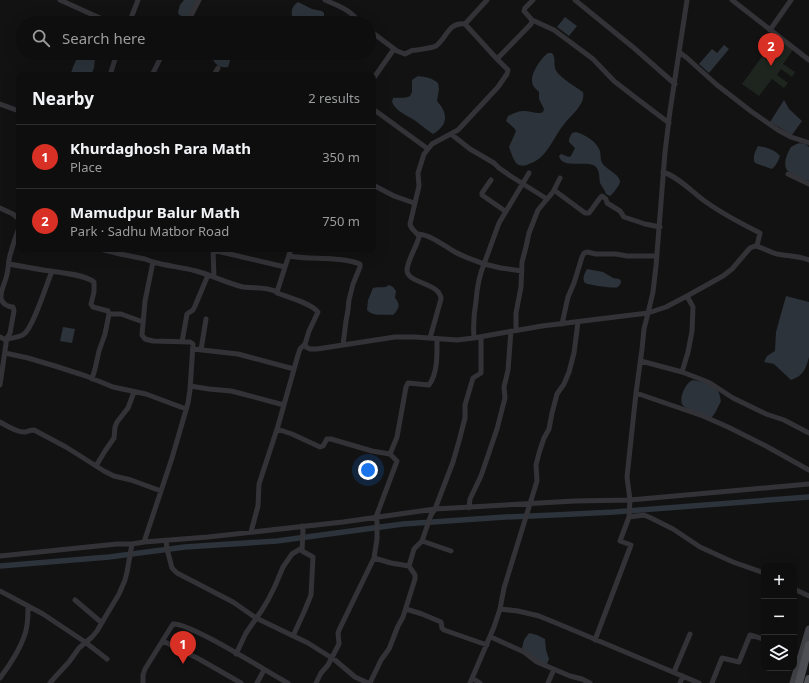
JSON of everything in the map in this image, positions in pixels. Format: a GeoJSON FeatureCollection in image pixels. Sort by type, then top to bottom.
{"type":"FeatureCollection","features":[{"type":"Feature","properties":{"kind":"main road"},"geometry":{"type":"LineString","coordinates":[[799,683],[809,645]]}},
{"type":"Feature","properties":{"kind":"main road"},"geometry":{"type":"LineString","coordinates":[[808,683],[809,679]]}},
{"type":"Feature","properties":{"kind":"street"},"geometry":{"type":"LineString","coordinates":[[60,0],[95,16]]}},
{"type":"Feature","properties":{"kind":"street"},"geometry":{"type":"LineString","coordinates":[[132,16],[138,0]]}},
{"type":"Feature","properties":{"kind":"street"},"geometry":{"type":"LineString","coordinates":[[191,16],[199,0]]}},
{"type":"Feature","properties":{"kind":"street"},"geometry":{"type":"LineString","coordinates":[[325,0],[349,11],[355,16]]}},
{"type":"Feature","properties":{"kind":"street"},"geometry":{"type":"LineString","coordinates":[[465,24],[487,0]]}},
{"type":"Feature","properties":{"kind":"street"},"geometry":{"type":"LineString","coordinates":[[533,0],[524,11],[532,20],[554,30],[592,59],[614,81],[669,123]]}},
{"type":"Feature","properties":{"kind":"street"},"geometry":{"type":"LineString","coordinates":[[575,0],[675,84]]}},
{"type":"Feature","properties":{"kind":"street"},"geometry":{"type":"LineString","coordinates":[[595,640],[630,545],[620,541],[629,517],[630,502],[627,477],[636,393],[644,329],[653,292],[660,227],[663,172],[687,0]]}},
{"type":"Feature","properties":{"kind":"street"},"geometry":{"type":"LineString","coordinates":[[732,0],[809,60]]}},
{"type":"Feature","properties":{"kind":"street"},"geometry":{"type":"LineString","coordinates":[[770,30],[791,0]]}},
{"type":"Feature","properties":{"kind":"street"},"geometry":{"type":"LineString","coordinates":[[497,59],[524,32],[531,24],[532,20]]}},
{"type":"Feature","properties":{"kind":"street"},"geometry":{"type":"LineString","coordinates":[[376,35],[394,49],[405,54],[411,50],[419,50],[435,46],[440,42],[448,30],[460,23],[465,24],[508,70],[498,87],[458,130],[432,144],[428,149],[422,160],[418,173],[419,186],[414,203],[410,228],[418,234],[422,234],[473,260],[501,268],[522,270]]}},
{"type":"Feature","properties":{"kind":"street"},"geometry":{"type":"LineString","coordinates":[[376,75],[394,49]]}},
{"type":"Feature","properties":{"kind":"street"},"geometry":{"type":"LineString","coordinates":[[679,52],[717,85],[752,112],[778,130],[791,137],[809,143]]}},
{"type":"Feature","properties":{"kind":"street"},"geometry":{"type":"LineString","coordinates":[[111,72],[115,60]]}},
{"type":"Feature","properties":{"kind":"street"},"geometry":{"type":"LineString","coordinates":[[154,72],[160,60]]}},
{"type":"Feature","properties":{"kind":"street"},"geometry":{"type":"LineString","coordinates":[[216,72],[218,68]]}},
{"type":"Feature","properties":{"kind":"street"},"geometry":{"type":"LineString","coordinates":[[0,104],[16,110]]}},
{"type":"Feature","properties":{"kind":"street"},"geometry":{"type":"LineString","coordinates":[[376,111],[428,149]]}},
{"type":"Feature","properties":{"kind":"street"},"geometry":{"type":"LineString","coordinates":[[451,134],[470,149],[494,163],[499,168],[547,199]]}},
{"type":"Feature","properties":{"kind":"street"},"geometry":{"type":"LineString","coordinates":[[663,172],[677,180],[707,203],[743,225],[760,233],[757,246]]}},
{"type":"Feature","properties":{"kind":"street"},"geometry":{"type":"LineString","coordinates":[[474,338],[477,290],[484,264],[495,232],[505,211],[529,173]]}},
{"type":"Feature","properties":{"kind":"street"},"geometry":{"type":"LineString","coordinates":[[788,174],[809,184]]}},
{"type":"Feature","properties":{"kind":"street"},"geometry":{"type":"LineString","coordinates":[[468,508],[470,499],[481,476],[505,398],[504,387],[516,326],[516,313],[521,287],[522,262],[532,225],[538,210],[554,190],[560,178]]}},
{"type":"Feature","properties":{"kind":"street"},"geometry":{"type":"LineString","coordinates":[[491,180],[482,195],[505,211]]}},
{"type":"Feature","properties":{"kind":"street"},"geometry":{"type":"LineString","coordinates":[[376,186],[399,198],[414,203]]}},
{"type":"Feature","properties":{"kind":"street"},"geometry":{"type":"LineString","coordinates":[[554,190],[585,213],[588,213],[602,196],[606,199],[610,206],[620,211],[624,217],[660,227]]}},
{"type":"Feature","properties":{"kind":"street"},"geometry":{"type":"LineString","coordinates":[[0,208],[16,216]]}},
{"type":"Feature","properties":{"kind":"street"},"geometry":{"type":"LineString","coordinates":[[418,234],[418,242],[409,263],[407,272],[409,276],[438,291],[440,294],[430,338]]}},
{"type":"Feature","properties":{"kind":"street"},"geometry":{"type":"LineString","coordinates":[[0,385],[6,340],[10,333],[14,311],[13,307],[9,307],[1,300],[1,297],[9,264],[10,252],[16,236]]}},
{"type":"Feature","properties":{"kind":"street"},"geometry":{"type":"LineString","coordinates":[[305,344],[306,347],[317,349],[395,337],[458,340],[562,324],[648,313],[666,307],[712,283],[732,269],[750,248],[755,246],[775,253],[809,260]]}},
{"type":"Feature","properties":{"kind":"street"},"geometry":{"type":"LineString","coordinates":[[123,252],[153,262],[194,270],[236,285],[251,288],[264,288],[287,296],[313,308],[318,312],[305,344],[300,349],[277,429],[259,484],[258,506],[251,532]]}},
{"type":"Feature","properties":{"kind":"street"},"geometry":{"type":"LineString","coordinates":[[210,252],[214,277]]}},
{"type":"Feature","properties":{"kind":"street"},"geometry":{"type":"LineString","coordinates":[[218,252],[285,268]]}},
{"type":"Feature","properties":{"kind":"street"},"geometry":{"type":"LineString","coordinates":[[276,292],[290,252]]}},
{"type":"Feature","properties":{"kind":"street"},"geometry":{"type":"LineString","coordinates":[[562,324],[568,297],[584,253],[616,254],[627,256],[657,256]]}},
{"type":"Feature","properties":{"kind":"street"},"geometry":{"type":"LineString","coordinates":[[289,256],[344,260],[360,264],[348,300],[343,345]]}},
{"type":"Feature","properties":{"kind":"street"},"geometry":{"type":"LineString","coordinates":[[144,542],[186,409],[190,386],[193,349],[193,344],[190,342],[153,341],[145,339],[142,335],[145,301],[153,262]]}},
{"type":"Feature","properties":{"kind":"street"},"geometry":{"type":"LineString","coordinates":[[9,264],[71,274],[91,279],[94,282],[91,304],[93,307],[108,311],[109,314],[121,314],[143,322]]}},
{"type":"Feature","properties":{"kind":"street"},"geometry":{"type":"LineString","coordinates":[[0,337],[6,340],[22,335],[26,332],[52,271]]}},
{"type":"Feature","properties":{"kind":"street"},"geometry":{"type":"LineString","coordinates":[[182,342],[187,314],[193,310],[208,275]]}},
{"type":"Feature","properties":{"kind":"street"},"geometry":{"type":"LineString","coordinates":[[682,372],[692,331],[693,307],[687,296]]}},
{"type":"Feature","properties":{"kind":"street"},"geometry":{"type":"LineString","coordinates":[[92,379],[109,314]]}},
{"type":"Feature","properties":{"kind":"street"},"geometry":{"type":"LineString","coordinates":[[201,350],[206,319]]}},
{"type":"Feature","properties":{"kind":"street"},"geometry":{"type":"LineString","coordinates":[[480,683],[471,681],[487,645],[500,609],[504,588],[537,480],[536,465],[539,453],[549,429],[557,394],[564,384],[570,366],[578,322]]}},
{"type":"Feature","properties":{"kind":"street"},"geometry":{"type":"LineString","coordinates":[[408,566],[414,548],[422,541],[453,462],[465,418],[465,405],[473,378],[480,372],[481,337]]}},
{"type":"Feature","properties":{"kind":"street"},"geometry":{"type":"LineString","coordinates":[[390,454],[397,437],[406,386],[408,384],[429,385],[431,382],[436,363],[437,338]]}},
{"type":"Feature","properties":{"kind":"street"},"geometry":{"type":"LineString","coordinates":[[193,349],[238,354],[294,369]]}},
{"type":"Feature","properties":{"kind":"street"},"geometry":{"type":"LineString","coordinates":[[5,353],[55,366],[113,388],[155,397],[186,409]]}},
{"type":"Feature","properties":{"kind":"street"},"geometry":{"type":"LineString","coordinates":[[640,361],[682,372],[710,383],[733,398],[766,414],[784,420],[809,433]]}},
{"type":"Feature","properties":{"kind":"street"},"geometry":{"type":"LineString","coordinates":[[190,386],[235,392],[284,405]]}},
{"type":"Feature","properties":{"kind":"street"},"geometry":{"type":"LineString","coordinates":[[96,466],[114,438],[115,426],[128,408],[134,392]]}},
{"type":"Feature","properties":{"kind":"street"},"geometry":{"type":"LineString","coordinates":[[636,393],[721,424],[809,470]]}},
{"type":"Feature","properties":{"kind":"street"},"geometry":{"type":"LineString","coordinates":[[0,422],[21,432],[34,430],[66,447],[104,472],[161,491]]}},
{"type":"Feature","properties":{"kind":"street"},"geometry":{"type":"LineString","coordinates":[[277,429],[320,447],[323,446],[327,439],[331,439],[372,451],[390,454],[397,460],[376,520],[377,540],[374,558],[340,628],[338,633],[339,644],[316,683]]}},
{"type":"Feature","properties":{"kind":"street"},"geometry":{"type":"LineString","coordinates":[[0,556],[302,528],[376,520],[435,510],[575,501],[630,502],[809,484]]}},
{"type":"Feature","properties":{"kind":"street"},"geometry":{"type":"LineString","coordinates":[[629,517],[644,516],[651,518],[672,529],[700,547],[733,562],[761,572]]}},
{"type":"Feature","properties":{"kind":"street"},"geometry":{"type":"LineString","coordinates":[[293,636],[310,599],[312,589],[313,557],[302,551],[302,528]]}},
{"type":"Feature","properties":{"kind":"street"},"geometry":{"type":"LineString","coordinates":[[166,540],[170,562],[172,568],[177,573],[233,602],[256,618],[308,643],[331,658],[355,677],[369,683],[381,660],[389,649],[406,609],[415,579],[415,575],[408,566],[374,558]]}},
{"type":"Feature","properties":{"kind":"street"},"geometry":{"type":"LineString","coordinates":[[422,541],[450,551]]}},
{"type":"Feature","properties":{"kind":"street"},"geometry":{"type":"LineString","coordinates":[[50,683],[69,662],[79,648],[92,637],[102,623],[119,594],[125,580],[132,544]]}},
{"type":"Feature","properties":{"kind":"street"},"geometry":{"type":"LineString","coordinates":[[236,654],[246,633],[265,605],[283,567],[292,554],[302,548]]}},
{"type":"Feature","properties":{"kind":"street"},"geometry":{"type":"LineString","coordinates":[[797,590],[809,596]]}},
{"type":"Feature","properties":{"kind":"street"},"geometry":{"type":"LineString","coordinates":[[0,591],[43,614],[86,642],[107,659]]}},
{"type":"Feature","properties":{"kind":"street"},"geometry":{"type":"LineString","coordinates":[[75,600],[102,623]]}},
{"type":"Feature","properties":{"kind":"street"},"geometry":{"type":"LineString","coordinates":[[0,678],[9,666],[25,634],[28,606]]}},
{"type":"Feature","properties":{"kind":"street"},"geometry":{"type":"LineString","coordinates":[[406,609],[441,622],[444,630],[487,645]]}},
{"type":"Feature","properties":{"kind":"street"},"geometry":{"type":"LineString","coordinates":[[500,609],[518,611],[539,616],[699,683]]}},
{"type":"Feature","properties":{"kind":"street"},"geometry":{"type":"LineString","coordinates":[[144,683],[143,675],[145,669],[173,624],[200,634],[288,683]]}},
{"type":"Feature","properties":{"kind":"street"},"geometry":{"type":"LineString","coordinates":[[793,683],[809,629]]}},
{"type":"Feature","properties":{"kind":"street"},"geometry":{"type":"LineString","coordinates":[[674,672],[690,634]]}},
{"type":"Feature","properties":{"kind":"street"},"geometry":{"type":"LineString","coordinates":[[712,683],[722,658],[739,662],[750,635],[761,638]]}},
{"type":"Feature","properties":{"kind":"street"},"geometry":{"type":"LineString","coordinates":[[490,637],[524,652],[537,662],[590,683]]}},
{"type":"Feature","properties":{"kind":"street"},"geometry":{"type":"LineString","coordinates":[[163,641],[199,659],[241,683]]}},
{"type":"Feature","properties":{"kind":"street"},"geometry":{"type":"LineString","coordinates":[[548,683],[554,669]]}},
{"type":"Feature","properties":{"kind":"street"},"geometry":{"type":"LineString","coordinates":[[257,683],[264,670]]}},
{"type":"Feature","properties":{"kind":"street"},"geometry":{"type":"LineString","coordinates":[[680,683],[683,676]]}},
{"type":"Feature","properties":{"kind":"shaded area"},"geometry":{"type":"Polygon","coordinates":[[[184,0],[197,0],[189,16],[179,15],[178,12],[180,5],[184,0]]]}},
{"type":"Feature","properties":{"kind":"shaded area"},"geometry":{"type":"Polygon","coordinates":[[[298,2],[312,9],[322,11],[324,16],[292,16],[292,9],[298,2]]]}},
{"type":"Feature","properties":{"kind":"shaded area"},"geometry":{"type":"Polygon","coordinates":[[[565,17],[577,26],[569,36],[557,27],[565,17]]]}},
{"type":"Feature","properties":{"kind":"shaded area"},"geometry":{"type":"Polygon","coordinates":[[[777,36],[793,49],[783,64],[795,72],[792,77],[781,69],[777,75],[788,83],[784,88],[772,79],[759,96],[742,84],[777,36]]]}},
{"type":"Feature","properties":{"kind":"shaded area"},"geometry":{"type":"Polygon","coordinates":[[[724,45],[729,49],[709,73],[699,64],[712,49],[717,53],[724,45]]]}},
{"type":"Feature","properties":{"kind":"shaded area"},"geometry":{"type":"Polygon","coordinates":[[[548,53],[552,53],[556,70],[559,74],[583,92],[582,101],[546,152],[536,161],[527,165],[520,165],[514,160],[509,147],[516,131],[506,121],[508,116],[518,112],[543,112],[544,109],[539,99],[539,92],[534,87],[532,78],[542,58],[548,53]]]}},
{"type":"Feature","properties":{"kind":"shaded area"},"geometry":{"type":"Polygon","coordinates":[[[76,60],[95,60],[92,72],[71,72],[76,60]]]}},
{"type":"Feature","properties":{"kind":"shaded area"},"geometry":{"type":"Polygon","coordinates":[[[214,60],[230,60],[228,67],[222,67],[216,64],[214,60]]]}},
{"type":"Feature","properties":{"kind":"shaded area"},"geometry":{"type":"Polygon","coordinates":[[[418,76],[429,78],[438,83],[439,89],[437,101],[443,109],[445,118],[443,125],[433,134],[396,108],[392,102],[393,98],[404,98],[410,96],[412,92],[412,80],[418,76]]]}},
{"type":"Feature","properties":{"kind":"shaded area"},"geometry":{"type":"Polygon","coordinates":[[[784,100],[789,109],[802,121],[792,135],[770,122],[784,100]]]}},
{"type":"Feature","properties":{"kind":"shaded area"},"geometry":{"type":"Polygon","coordinates":[[[576,132],[584,135],[594,142],[599,148],[602,163],[619,178],[619,184],[610,196],[606,194],[600,183],[599,173],[596,167],[587,164],[570,164],[561,160],[559,156],[561,154],[569,157],[571,156],[575,148],[569,142],[569,139],[572,133],[576,132]]]}},
{"type":"Feature","properties":{"kind":"shaded area"},"geometry":{"type":"Polygon","coordinates":[[[800,143],[809,147],[809,181],[788,171],[785,166],[791,147],[800,143]]]}},
{"type":"Feature","properties":{"kind":"shaded area"},"geometry":{"type":"Polygon","coordinates":[[[758,146],[773,150],[780,156],[772,169],[755,163],[754,157],[758,146]]]}},
{"type":"Feature","properties":{"kind":"shaded area"},"geometry":{"type":"Polygon","coordinates":[[[587,269],[603,272],[613,278],[619,279],[621,281],[620,284],[618,287],[612,288],[585,283],[584,276],[587,269]]]}},
{"type":"Feature","properties":{"kind":"shaded area"},"geometry":{"type":"Polygon","coordinates":[[[389,285],[396,291],[395,298],[399,305],[397,311],[393,315],[372,314],[367,310],[368,300],[373,288],[385,287],[389,285]]]}},
{"type":"Feature","properties":{"kind":"shaded area"},"geometry":{"type":"Polygon","coordinates":[[[786,296],[809,302],[809,357],[803,372],[791,380],[774,364],[764,362],[767,356],[775,351],[776,332],[786,296]]]}},
{"type":"Feature","properties":{"kind":"shaded area"},"geometry":{"type":"Polygon","coordinates":[[[63,327],[75,329],[72,343],[60,341],[63,327]]]}},
{"type":"Feature","properties":{"kind":"shaded area"},"geometry":{"type":"Polygon","coordinates":[[[693,380],[710,385],[719,392],[721,401],[712,417],[691,411],[682,404],[681,398],[684,390],[690,381],[693,380]]]}},
{"type":"Feature","properties":{"kind":"shaded area"},"geometry":{"type":"Polygon","coordinates":[[[529,633],[545,639],[549,659],[547,664],[530,655],[522,648],[524,640],[529,633]]]}},
{"type":"Feature","properties":{"kind":"waterway"},"geometry":{"type":"LineString","coordinates":[[0,566],[109,557],[185,547],[277,541],[403,524],[614,512],[809,497]]}},
{"type":"Feature","properties":{"kind":"place","name":"Mamudpur Balur Math"},"geometry":{"type":"Point","coordinates":[771,66]}},
{"type":"Feature","properties":{"kind":"place","name":"Khurdaghosh Para Math"},"geometry":{"type":"Point","coordinates":[183,664]}}]}
